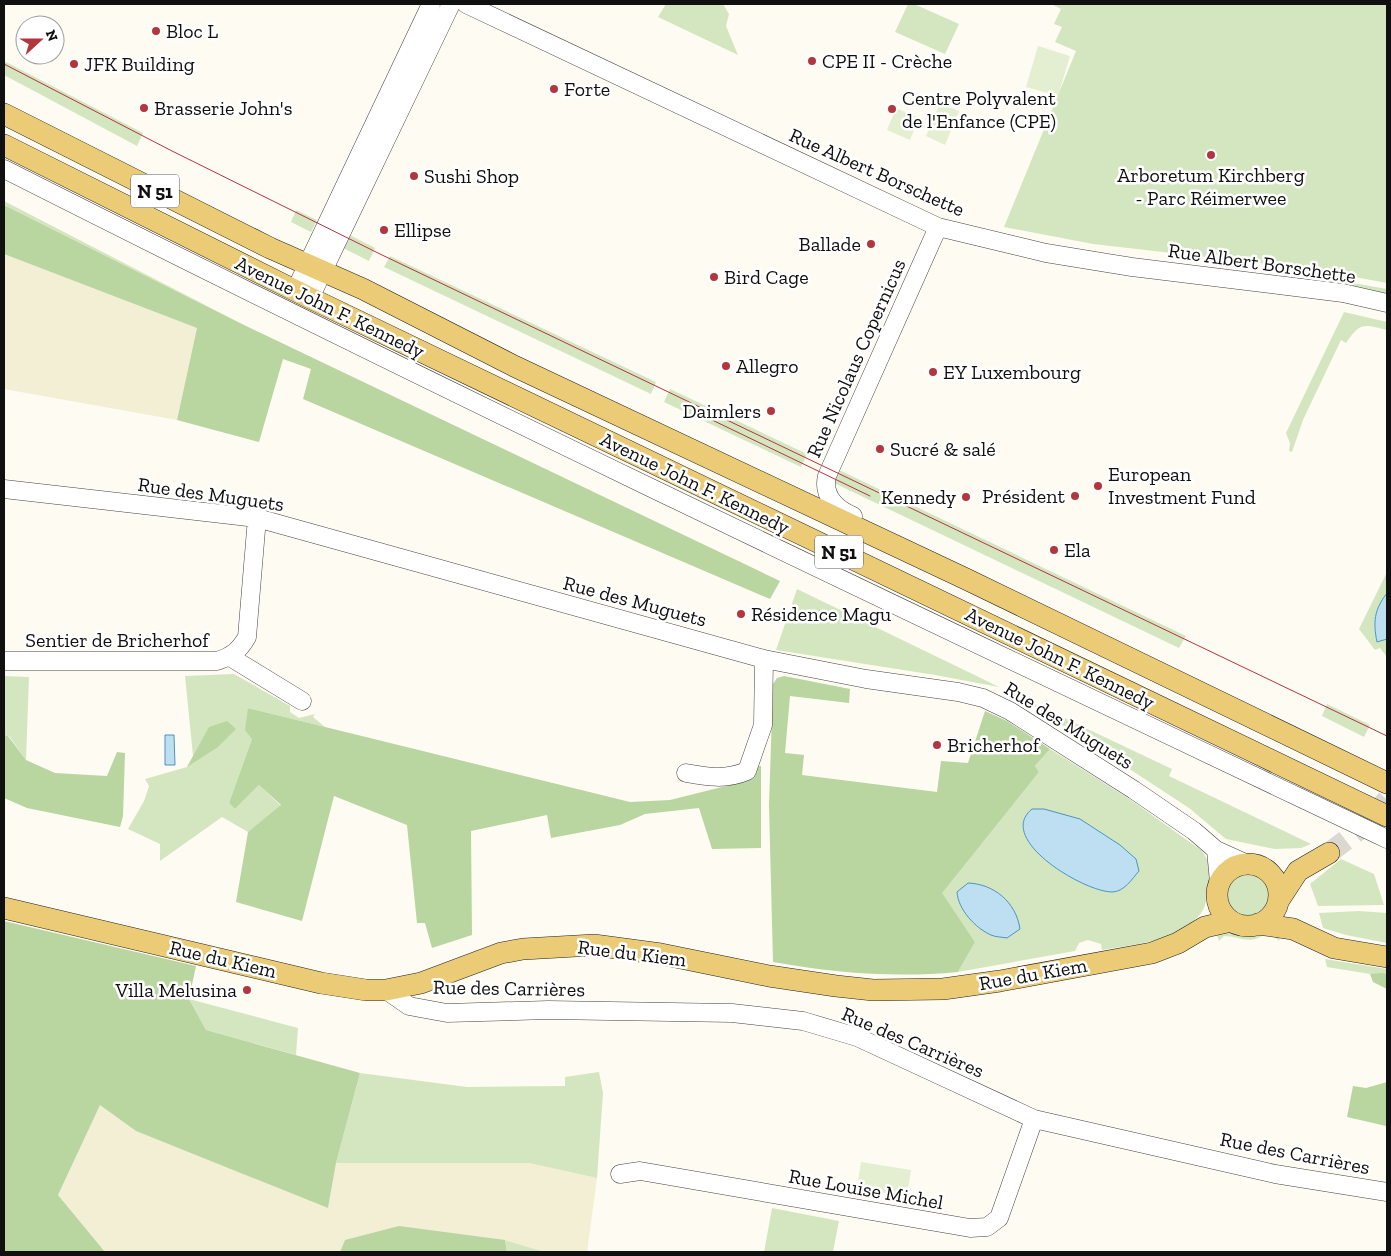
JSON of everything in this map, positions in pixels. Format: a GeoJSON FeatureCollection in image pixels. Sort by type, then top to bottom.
{"type":"FeatureCollection","features":[{"type":"Feature","properties":{"kind":"main road","name":"Avenue John F. Kennedy"},"geometry":{"type":"LineString","coordinates":[[4,114],[724,467],[1385,775]]}},
{"type":"Feature","properties":{"kind":"main road","name":"Avenue John F. Kennedy"},"geometry":{"type":"LineString","coordinates":[[4,145],[302,294],[1387,816]]}},
{"type":"Feature","properties":{"kind":"main road"},"geometry":{"type":"LineString","coordinates":[[1367,806],[1385,775]]}},
{"type":"Feature","properties":{"kind":"main road"},"geometry":{"type":"LineString","coordinates":[[1258,924],[1270,918],[1298,871],[1329,852]]}},
{"type":"Feature","properties":{"kind":"main road"},"geometry":{"type":"LineString","coordinates":[[1205,927],[1218,891],[1232,867],[1245,864],[1260,866],[1266,869],[1276,880],[1278,903],[1293,929]]}},
{"type":"Feature","properties":{"kind":"main road"},"geometry":{"type":"LineString","coordinates":[[1266,869],[1298,871]]}},
{"type":"Feature","properties":{"kind":"main road"},"geometry":{"type":"LineString","coordinates":[[1218,891],[1222,912],[1231,921],[1244,926],[1258,924],[1293,929],[1334,948],[1387,958]]}},
{"type":"Feature","properties":{"kind":"main road","name":"Rue du Kiem"},"geometry":{"type":"LineString","coordinates":[[4,908],[321,983],[366,990],[386,990],[421,983],[501,953],[523,949],[576,945],[661,954],[769,976],[836,986],[873,990],[943,989],[1000,981],[1152,953],[1178,943],[1205,927],[1231,921]]}},
{"type":"Feature","properties":{"kind":"street"},"geometry":{"type":"LineString","coordinates":[[315,268],[358,153],[431,4]]}},
{"type":"Feature","properties":{"kind":"street"},"geometry":{"type":"LineString","coordinates":[[302,294],[451,4]]}},
{"type":"Feature","properties":{"kind":"street","name":"Rue Albert Borschette"},"geometry":{"type":"LineString","coordinates":[[466,4],[938,227],[1046,253],[1342,293],[1387,303]]}},
{"type":"Feature","properties":{"kind":"street","name":"Avenue John F. Kennedy"},"geometry":{"type":"LineString","coordinates":[[4,169],[168,250],[248,293],[462,397],[1387,839]]}},
{"type":"Feature","properties":{"kind":"street","name":"Rue Nicolaus Copernicus"},"geometry":{"type":"LineString","coordinates":[[938,227],[830,468],[826,485],[837,509],[953,563],[966,579]]}},
{"type":"Feature","properties":{"kind":"street","name":"Rue des Muguets"},"geometry":{"type":"LineString","coordinates":[[4,489],[258,518],[764,659],[866,679],[958,692],[983,698],[1010,711],[1134,790],[1194,831],[1216,850],[1245,864]]}},
{"type":"Feature","properties":{"kind":"street","name":"Sentier de Bricherhof"},"geometry":{"type":"LineString","coordinates":[[4,661],[217,661],[230,657],[240,649],[247,637],[258,518]]}},
{"type":"Feature","properties":{"kind":"street","name":"Sentier de Bricherhof"},"geometry":{"type":"LineString","coordinates":[[230,657],[302,701]]}},
{"type":"Feature","properties":{"kind":"street"},"geometry":{"type":"LineString","coordinates":[[686,773],[713,778],[734,777],[747,771],[763,725],[764,659]]}},
{"type":"Feature","properties":{"kind":"street"},"geometry":{"type":"LineString","coordinates":[[1216,850],[1218,891]]}},
{"type":"Feature","properties":{"kind":"street","name":"Rue des Carrières"},"geometry":{"type":"LineString","coordinates":[[386,990],[409,1006],[446,1012],[548,1010],[732,1012],[803,1021],[857,1038],[1034,1119],[1275,1174],[1387,1192]]}},
{"type":"Feature","properties":{"kind":"street","name":"Rue Louise Michel"},"geometry":{"type":"LineString","coordinates":[[620,1174],[640,1171],[970,1228],[988,1227],[999,1218],[1034,1119]]}},
{"type":"Feature","properties":{"kind":"shaded area"},"geometry":{"type":"Polygon","coordinates":[[[4,254],[197,328],[177,420],[4,389],[4,254]]]}},
{"type":"Feature","properties":{"kind":"shaded area"},"geometry":{"type":"Polygon","coordinates":[[[100,1104],[136,1131],[328,1208],[336,1163],[529,1163],[597,1178],[587,1252],[545,1252],[505,1240],[345,1240],[340,1252],[105,1252],[58,1195],[100,1104]]]}},
{"type":"Feature","properties":{"kind":"green space"},"geometry":{"type":"Polygon","coordinates":[[[666,4],[723,4],[729,14],[726,26],[738,55],[658,17],[666,4]]]}},
{"type":"Feature","properties":{"kind":"green space"},"geometry":{"type":"Polygon","coordinates":[[[908,4],[914,4],[959,24],[945,54],[895,32],[908,4]]]}},
{"type":"Feature","properties":{"kind":"green space","name":"Arboretum Kirchberg - Parc Réimerwee"},"geometry":{"type":"Polygon","coordinates":[[[1051,4],[1387,4],[1387,283],[1311,269],[1093,244],[1004,227],[1076,51],[1055,42],[1062,27],[1054,24],[1061,9],[1051,4]]]}},
{"type":"Feature","properties":{"kind":"green space"},"geometry":{"type":"Polygon","coordinates":[[[1038,46],[1070,56],[1058,96],[1026,87],[1038,46]]]}},
{"type":"Feature","properties":{"kind":"green space"},"geometry":{"type":"Polygon","coordinates":[[[4,61],[143,133],[137,146],[4,75],[4,61]]]}},
{"type":"Feature","properties":{"kind":"green space"},"geometry":{"type":"Polygon","coordinates":[[[940,103],[959,111],[945,145],[926,136],[940,103]]]}},
{"type":"Feature","properties":{"kind":"green space"},"geometry":{"type":"Polygon","coordinates":[[[896,108],[919,118],[910,140],[887,130],[896,108]]]}},
{"type":"Feature","properties":{"kind":"green space"},"geometry":{"type":"Polygon","coordinates":[[[4,201],[242,324],[4,205],[4,201]]]}},
{"type":"Feature","properties":{"kind":"green space"},"geometry":{"type":"Polygon","coordinates":[[[4,205],[242,324],[780,581],[770,599],[303,399],[311,369],[283,359],[259,442],[177,420],[197,328],[4,254],[4,205]]]}},
{"type":"Feature","properties":{"kind":"green space"},"geometry":{"type":"Polygon","coordinates":[[[296,210],[317,220],[311,232],[291,222],[296,210]]]}},
{"type":"Feature","properties":{"kind":"green space"},"geometry":{"type":"Polygon","coordinates":[[[348,234],[375,248],[369,261],[341,247],[348,234]]]}},
{"type":"Feature","properties":{"kind":"green space"},"geometry":{"type":"Polygon","coordinates":[[[390,256],[656,382],[651,394],[384,267],[390,256]]]}},
{"type":"Feature","properties":{"kind":"green space"},"geometry":{"type":"Polygon","coordinates":[[[1313,276],[1387,289],[1387,295],[1317,282],[1313,276]]]}},
{"type":"Feature","properties":{"kind":"green space"},"geometry":{"type":"Polygon","coordinates":[[[1344,312],[1387,322],[1387,330],[1363,326],[1355,331],[1346,343],[1341,340],[1303,420],[1292,452],[1289,451],[1290,443],[1286,433],[1344,312]]]}},
{"type":"Feature","properties":{"kind":"green space"},"geometry":{"type":"Polygon","coordinates":[[[670,389],[807,454],[801,467],[664,402],[670,389]]]}},
{"type":"Feature","properties":{"kind":"green space"},"geometry":{"type":"Polygon","coordinates":[[[835,468],[1186,636],[1179,648],[832,482],[835,468]]]}},
{"type":"Feature","properties":{"kind":"green space"},"geometry":{"type":"Polygon","coordinates":[[[1387,572],[1387,657],[1380,648],[1375,650],[1359,629],[1387,572]]]}},
{"type":"Feature","properties":{"kind":"green space"},"geometry":{"type":"Polygon","coordinates":[[[797,589],[999,687],[776,650],[797,589]]]}},
{"type":"Feature","properties":{"kind":"green space"},"geometry":{"type":"Polygon","coordinates":[[[234,674],[290,706],[290,712],[299,718],[315,714],[313,717],[325,727],[248,708],[252,739],[229,803],[235,809],[259,785],[281,806],[248,832],[222,817],[160,861],[160,844],[128,829],[144,801],[149,786],[145,779],[187,767],[209,727],[193,756],[185,676],[234,674]]]}},
{"type":"Feature","properties":{"kind":"green space"},"geometry":{"type":"Polygon","coordinates":[[[4,676],[29,677],[26,760],[9,736],[4,735],[4,676]]]}},
{"type":"Feature","properties":{"kind":"green space"},"geometry":{"type":"Polygon","coordinates":[[[784,676],[850,689],[849,703],[790,696],[785,753],[804,755],[802,775],[937,792],[941,761],[968,763],[985,711],[1007,721],[1050,749],[1035,766],[1039,772],[942,893],[975,942],[958,972],[911,975],[865,973],[773,962],[769,805],[773,684],[777,678],[784,676]]]}},
{"type":"Feature","properties":{"kind":"green space"},"geometry":{"type":"Polygon","coordinates":[[[1018,696],[1172,769],[1169,776],[1311,844],[1301,848],[1275,849],[1226,839],[1189,808],[1018,696]]]}},
{"type":"Feature","properties":{"kind":"green space"},"geometry":{"type":"Polygon","coordinates":[[[1327,704],[1370,725],[1364,737],[1322,716],[1327,704]]]}},
{"type":"Feature","properties":{"kind":"green space"},"geometry":{"type":"Polygon","coordinates":[[[248,708],[630,802],[670,800],[746,781],[756,766],[761,766],[761,848],[712,849],[699,808],[645,814],[620,825],[551,838],[547,815],[471,831],[472,935],[432,948],[425,923],[417,923],[407,825],[334,796],[302,921],[236,902],[248,832],[281,805],[259,785],[235,809],[229,803],[252,739],[245,730],[248,708]]]}},
{"type":"Feature","properties":{"kind":"green space"},"geometry":{"type":"Polygon","coordinates":[[[227,721],[236,729],[218,747],[187,767],[209,727],[227,721]]]}},
{"type":"Feature","properties":{"kind":"green space"},"geometry":{"type":"Polygon","coordinates":[[[4,735],[8,736],[26,760],[55,773],[107,776],[117,752],[125,753],[123,816],[120,827],[27,808],[4,798],[4,735]]]}},
{"type":"Feature","properties":{"kind":"green space"},"geometry":{"type":"Polygon","coordinates":[[[1050,749],[1128,798],[1201,850],[1207,859],[1210,871],[1204,908],[1196,919],[1186,927],[1173,934],[1144,943],[1102,950],[1101,944],[1088,940],[1079,943],[1075,951],[958,972],[975,942],[941,893],[1039,772],[1035,766],[1050,749]]]}},
{"type":"Feature","properties":{"kind":"green space"},"geometry":{"type":"Polygon","coordinates":[[[1341,859],[1374,874],[1384,905],[1318,906],[1310,884],[1341,859]]]}},
{"type":"Feature","properties":{"kind":"green space"},"geometry":{"type":"Polygon","coordinates":[[[1249,870],[1258,872],[1266,877],[1271,885],[1273,894],[1271,903],[1266,911],[1258,916],[1249,918],[1240,916],[1232,911],[1227,903],[1225,894],[1227,885],[1232,877],[1240,872],[1249,870]]]}},
{"type":"Feature","properties":{"kind":"green space"},"geometry":{"type":"Polygon","coordinates":[[[1359,911],[1387,913],[1387,943],[1346,935],[1323,928],[1319,913],[1359,911]]]}},
{"type":"Feature","properties":{"kind":"green space"},"geometry":{"type":"Polygon","coordinates":[[[4,921],[196,966],[189,999],[206,1030],[360,1073],[336,1163],[328,1208],[136,1131],[100,1105],[58,1195],[105,1252],[4,1252],[4,921]]]}},
{"type":"Feature","properties":{"kind":"green space"},"geometry":{"type":"Polygon","coordinates":[[[1231,931],[1246,934],[1281,933],[1279,941],[1274,936],[1263,935],[1249,940],[1224,936],[1219,941],[1216,932],[1231,931]]]}},
{"type":"Feature","properties":{"kind":"green space"},"geometry":{"type":"Polygon","coordinates":[[[1325,959],[1387,969],[1387,974],[1370,974],[1327,967],[1325,959]]]}},
{"type":"Feature","properties":{"kind":"green space"},"geometry":{"type":"Polygon","coordinates":[[[1370,974],[1387,974],[1387,989],[1373,982],[1370,974]]]}},
{"type":"Feature","properties":{"kind":"green space"},"geometry":{"type":"Polygon","coordinates":[[[189,999],[298,1028],[296,1055],[206,1030],[189,999]]]}},
{"type":"Feature","properties":{"kind":"green space"},"geometry":{"type":"Polygon","coordinates":[[[599,1072],[603,1093],[597,1178],[529,1163],[336,1163],[360,1073],[467,1087],[565,1086],[565,1077],[599,1072]]]}},
{"type":"Feature","properties":{"kind":"green space"},"geometry":{"type":"Polygon","coordinates":[[[1387,1082],[1386,1126],[1347,1117],[1353,1086],[1366,1088],[1387,1082]]]}},
{"type":"Feature","properties":{"kind":"green space"},"geometry":{"type":"Polygon","coordinates":[[[861,1162],[911,1170],[907,1197],[857,1188],[861,1162]]]}},
{"type":"Feature","properties":{"kind":"green space"},"geometry":{"type":"Polygon","coordinates":[[[772,1208],[839,1221],[833,1252],[764,1252],[772,1208]]]}},
{"type":"Feature","properties":{"kind":"green space"},"geometry":{"type":"Polygon","coordinates":[[[399,1226],[505,1240],[507,1252],[340,1252],[345,1240],[399,1226]]]}},
{"type":"Feature","properties":{"kind":"green space"},"geometry":{"type":"Polygon","coordinates":[[[505,1240],[545,1252],[507,1252],[505,1240]]]}},
{"type":"Feature","properties":{"kind":"water"},"geometry":{"type":"Polygon","coordinates":[[[1387,593],[1387,639],[1377,642],[1375,628],[1377,611],[1387,593]]]}},
{"type":"Feature","properties":{"kind":"water"},"geometry":{"type":"Polygon","coordinates":[[[165,735],[174,735],[175,765],[165,765],[165,735]]]}},
{"type":"Feature","properties":{"kind":"water"},"geometry":{"type":"Polygon","coordinates":[[[1032,809],[1044,809],[1080,819],[1120,845],[1136,859],[1139,871],[1124,887],[1112,892],[1099,890],[1065,874],[1048,862],[1034,848],[1025,835],[1024,821],[1032,809]]]}},
{"type":"Feature","properties":{"kind":"water"},"geometry":{"type":"Polygon","coordinates":[[[968,883],[987,887],[1002,896],[1014,911],[1020,929],[1007,938],[997,937],[985,932],[973,923],[960,905],[957,892],[968,883]]]}},
{"type":"Feature","properties":{"kind":"tunnel"},"geometry":{"type":"LineString","coordinates":[[1329,853],[1359,830],[1387,800]]}},
{"type":"Feature","properties":{"kind":"tram line"},"geometry":{"type":"LineString","coordinates":[[4,64],[172,151],[380,254],[1387,736]]}},
{"type":"Feature","properties":{"kind":"tram line"},"geometry":{"type":"LineString","coordinates":[[708,418],[870,496]]}},
{"type":"Feature","properties":{"kind":"place","name":"Bloc L"},"geometry":{"type":"Point","coordinates":[156,31]}},
{"type":"Feature","properties":{"kind":"place","name":"CPE II - Crèche"},"geometry":{"type":"Point","coordinates":[812,61]}},
{"type":"Feature","properties":{"kind":"place","name":"JFK Building"},"geometry":{"type":"Point","coordinates":[74,64]}},
{"type":"Feature","properties":{"kind":"place","name":"Forte"},"geometry":{"type":"Point","coordinates":[554,89]}},
{"type":"Feature","properties":{"kind":"place","name":"Brasserie John's"},"geometry":{"type":"Point","coordinates":[144,108]}},
{"type":"Feature","properties":{"kind":"place","name":"Centre Polyvalent de l'Enfance (CPE)"},"geometry":{"type":"Point","coordinates":[892,109]}},
{"type":"Feature","properties":{"kind":"place","name":"Arboretum Kirchberg - Parc Réimerwee"},"geometry":{"type":"Point","coordinates":[1211,155]}},
{"type":"Feature","properties":{"kind":"place","name":"Sushi Shop"},"geometry":{"type":"Point","coordinates":[414,176]}},
{"type":"Feature","properties":{"kind":"place","name":"Ellipse"},"geometry":{"type":"Point","coordinates":[384,230]}},
{"type":"Feature","properties":{"kind":"place","name":"Ballade"},"geometry":{"type":"Point","coordinates":[871,244]}},
{"type":"Feature","properties":{"kind":"place","name":"Bird Cage"},"geometry":{"type":"Point","coordinates":[714,277]}},
{"type":"Feature","properties":{"kind":"place","name":"Allegro"},"geometry":{"type":"Point","coordinates":[726,366]}},
{"type":"Feature","properties":{"kind":"place","name":"EY Luxembourg"},"geometry":{"type":"Point","coordinates":[933,372]}},
{"type":"Feature","properties":{"kind":"place","name":"Daimlers"},"geometry":{"type":"Point","coordinates":[771,411]}},
{"type":"Feature","properties":{"kind":"place","name":"Sucré & salé"},"geometry":{"type":"Point","coordinates":[880,449]}},
{"type":"Feature","properties":{"kind":"place","name":"European Investment Fund"},"geometry":{"type":"Point","coordinates":[1098,486]}},
{"type":"Feature","properties":{"kind":"place","name":"Président"},"geometry":{"type":"Point","coordinates":[1075,496]}},
{"type":"Feature","properties":{"kind":"place","name":"Kennedy"},"geometry":{"type":"Point","coordinates":[966,497]}},
{"type":"Feature","properties":{"kind":"place","name":"Ela"},"geometry":{"type":"Point","coordinates":[1054,550]}},
{"type":"Feature","properties":{"kind":"place","name":"Résidence Magu"},"geometry":{"type":"Point","coordinates":[741,614]}},
{"type":"Feature","properties":{"kind":"place","name":"Bricherhof"},"geometry":{"type":"Point","coordinates":[937,745]}},
{"type":"Feature","properties":{"kind":"place","name":"Villa Melusina"},"geometry":{"type":"Point","coordinates":[247,990]}}]}
